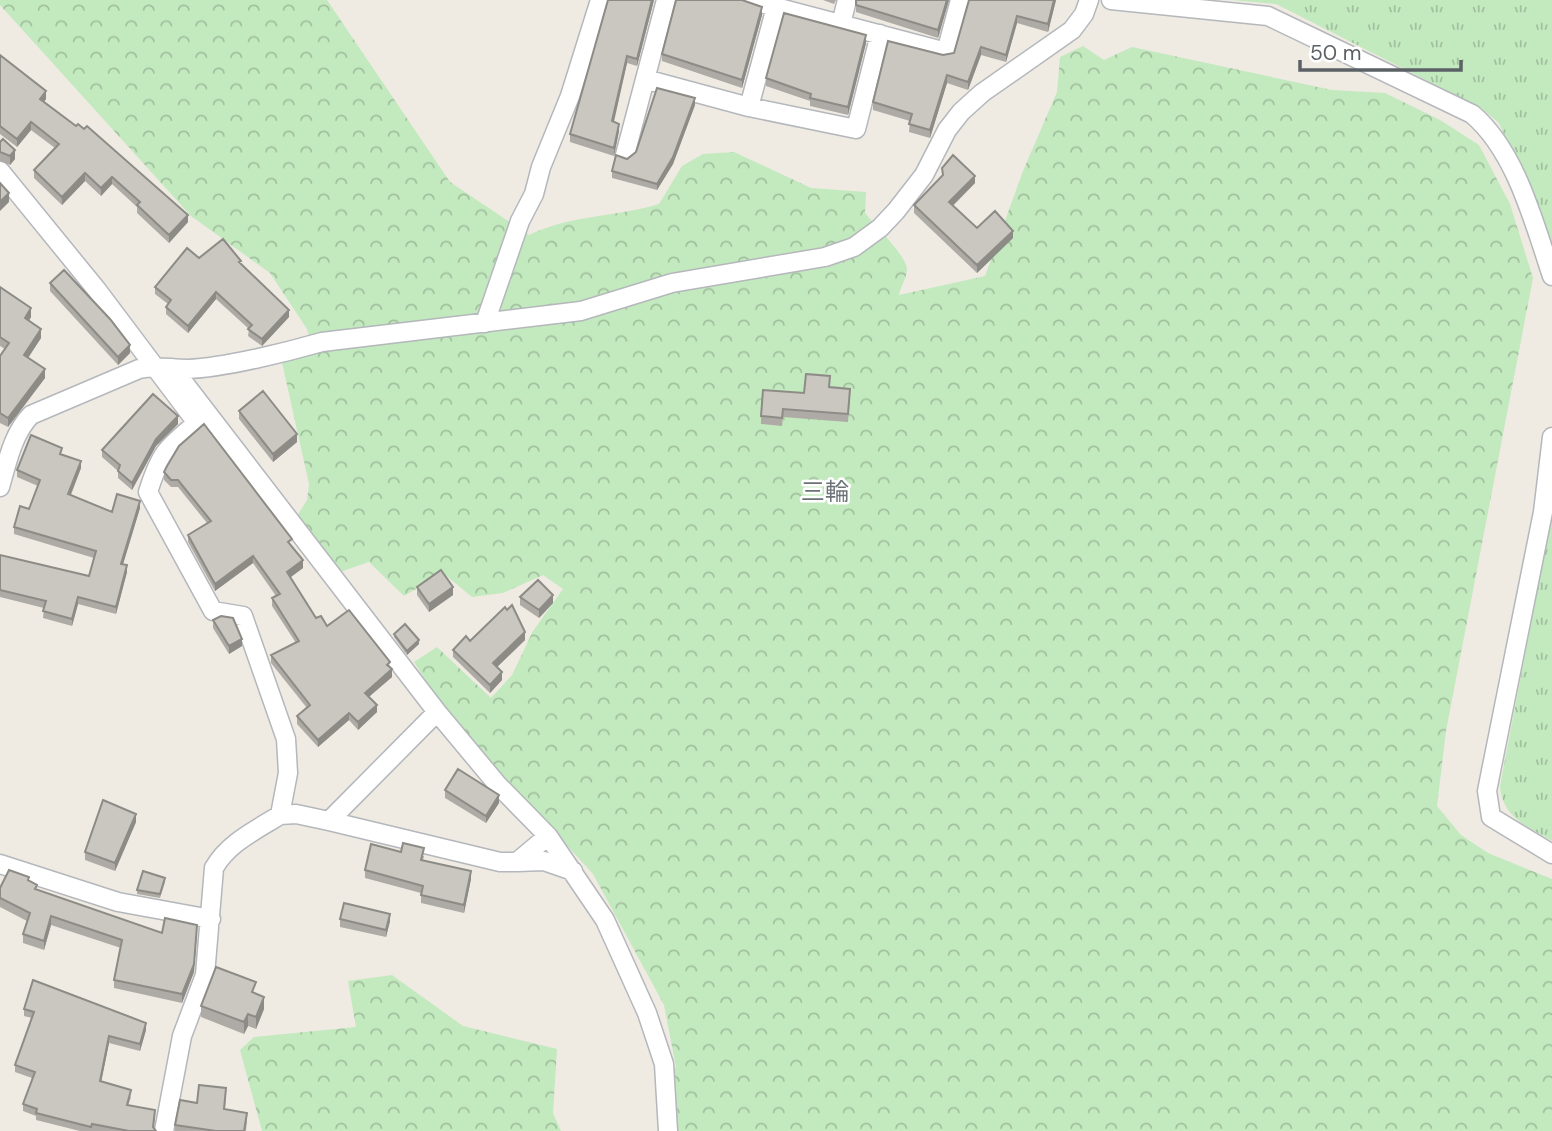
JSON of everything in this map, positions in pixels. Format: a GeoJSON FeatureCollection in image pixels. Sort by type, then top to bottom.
{"type":"FeatureCollection","features":[{"type":"Feature","properties":{"kind":"street"},"geometry":{"type":"LineString","coordinates":[[485,323],[520,220],[534,194],[541,167],[570,96],[600,0]]}},
{"type":"Feature","properties":{"kind":"street"},"geometry":{"type":"LineString","coordinates":[[625,155],[666,0]]}},
{"type":"Feature","properties":{"kind":"street"},"geometry":{"type":"LineString","coordinates":[[749,0],[946,52],[960,0]]}},
{"type":"Feature","properties":{"kind":"street"},"geometry":{"type":"LineString","coordinates":[[841,24],[847,0]]}},
{"type":"Feature","properties":{"kind":"street"},"geometry":{"type":"LineString","coordinates":[[0,487],[11,451],[24,422],[31,415],[155,365],[189,369],[293,351],[322,342],[581,311],[672,284],[825,257],[854,247],[880,228],[903,202],[924,175],[947,130],[961,112],[982,93],[1072,30],[1084,15],[1089,0]]}},
{"type":"Feature","properties":{"kind":"street"},"geometry":{"type":"LineString","coordinates":[[1111,0],[1268,16],[1472,114],[1488,127],[1515,177],[1552,276]]}},
{"type":"Feature","properties":{"kind":"street"},"geometry":{"type":"LineString","coordinates":[[750,107],[776,7]]}},
{"type":"Feature","properties":{"kind":"street"},"geometry":{"type":"LineString","coordinates":[[645,79],[750,107],[856,129],[880,34]]}},
{"type":"Feature","properties":{"kind":"street"},"geometry":{"type":"LineString","coordinates":[[0,171],[155,365],[197,423],[170,444],[158,460],[148,492],[213,611],[243,616],[252,635],[286,739],[288,773],[280,815]]}},
{"type":"Feature","properties":{"kind":"street"},"geometry":{"type":"LineString","coordinates":[[155,365],[181,379],[437,712],[497,784],[548,836],[573,871],[605,920],[647,1013],[664,1064],[667,1131]]}},
{"type":"Feature","properties":{"kind":"street"},"geometry":{"type":"LineString","coordinates":[[1552,437],[1543,512],[1487,791],[1490,817],[1552,854]]}},
{"type":"Feature","properties":{"kind":"street"},"geometry":{"type":"LineString","coordinates":[[329,821],[437,712]]}},
{"type":"Feature","properties":{"kind":"street"},"geometry":{"type":"LineString","coordinates":[[164,1131],[182,1037],[205,975],[214,868],[221,856],[280,815],[296,814],[329,821],[500,862],[544,861],[573,871]]}},
{"type":"Feature","properties":{"kind":"street"},"geometry":{"type":"LineString","coordinates":[[517,862],[548,836]]}},
{"type":"Feature","properties":{"kind":"street"},"geometry":{"type":"LineString","coordinates":[[0,864],[118,902],[211,919]]}},
{"type":"Feature","properties":{"kind":"green space"},"geometry":{"type":"Polygon","coordinates":[[[0,0],[327,0],[450,182],[529,235],[577,220],[659,204],[682,166],[703,154],[734,152],[811,188],[866,192],[865,213],[896,249],[907,269],[899,295],[985,276],[1023,171],[1057,92],[1060,57],[1083,46],[1104,60],[1132,47],[1332,90],[1385,93],[1440,120],[1479,145],[1510,204],[1533,278],[1446,731],[1437,806],[1461,835],[1488,853],[1552,879],[1552,1131],[660,1131],[656,1096],[676,1067],[664,1005],[593,874],[446,713],[414,662],[437,647],[491,698],[512,675],[533,631],[563,589],[543,575],[503,593],[472,597],[443,573],[404,596],[369,562],[340,572],[297,516],[307,500],[309,484],[281,358],[313,351],[307,329],[270,273],[191,216],[0,5],[0,0]]]}},
{"type":"Feature","properties":{"kind":"green space"},"geometry":{"type":"Polygon","coordinates":[[[1232,0],[1552,0],[1552,243],[1499,123],[1481,108],[1276,4],[1232,0]]]}},
{"type":"Feature","properties":{"kind":"green space"},"geometry":{"type":"Polygon","coordinates":[[[1552,512],[1552,841],[1526,826],[1511,813],[1502,797],[1500,786],[1552,512]]]}},
{"type":"Feature","properties":{"kind":"green space"},"geometry":{"type":"Polygon","coordinates":[[[392,975],[463,1026],[557,1049],[553,1113],[561,1131],[262,1131],[240,1050],[254,1037],[356,1027],[348,981],[392,975]]]}},
{"type":"Feature","properties":{"kind":"building"},"geometry":{"type":"Polygon","coordinates":[[[608,0],[652,0],[637,59],[627,56],[612,121],[619,124],[614,148],[570,134],[608,0]]]}},
{"type":"Feature","properties":{"kind":"building"},"geometry":{"type":"Polygon","coordinates":[[[676,0],[742,0],[762,7],[742,80],[662,54],[676,0]]]}},
{"type":"Feature","properties":{"kind":"building"},"geometry":{"type":"Polygon","coordinates":[[[856,0],[947,0],[938,30],[856,5],[856,0]]]}},
{"type":"Feature","properties":{"kind":"building"},"geometry":{"type":"Polygon","coordinates":[[[969,0],[1054,0],[1048,24],[1017,16],[1006,55],[981,47],[968,82],[947,75],[930,130],[909,124],[912,114],[873,102],[888,41],[943,55],[954,53],[969,0]]]}},
{"type":"Feature","properties":{"kind":"building"},"geometry":{"type":"Polygon","coordinates":[[[784,13],[866,35],[848,107],[810,98],[811,94],[766,78],[784,13]]]}},
{"type":"Feature","properties":{"kind":"building"},"geometry":{"type":"Polygon","coordinates":[[[0,55],[46,91],[40,99],[76,126],[78,124],[84,129],[87,126],[188,215],[169,235],[137,205],[140,202],[112,177],[101,188],[85,173],[62,197],[34,170],[59,144],[31,122],[17,139],[0,126],[0,55]]]}},
{"type":"Feature","properties":{"kind":"building"},"geometry":{"type":"Polygon","coordinates":[[[657,88],[695,98],[673,157],[657,184],[612,171],[616,155],[627,159],[636,152],[657,88]]]}},
{"type":"Feature","properties":{"kind":"building"},"geometry":{"type":"Polygon","coordinates":[[[3,139],[15,150],[10,156],[0,152],[0,142],[3,139]]]}},
{"type":"Feature","properties":{"kind":"building"},"geometry":{"type":"Polygon","coordinates":[[[953,155],[975,176],[949,202],[977,228],[995,211],[1013,231],[977,265],[914,205],[943,175],[942,168],[953,155]]]}},
{"type":"Feature","properties":{"kind":"building"},"geometry":{"type":"Polygon","coordinates":[[[0,183],[9,193],[0,202],[0,183]]]}},
{"type":"Feature","properties":{"kind":"building"},"geometry":{"type":"Polygon","coordinates":[[[223,239],[241,261],[239,262],[289,310],[262,339],[248,329],[252,325],[216,292],[188,326],[166,307],[171,300],[155,287],[187,248],[199,258],[223,239]]]}},
{"type":"Feature","properties":{"kind":"building"},"geometry":{"type":"Polygon","coordinates":[[[64,270],[110,319],[130,345],[118,357],[50,283],[64,270]]]}},
{"type":"Feature","properties":{"kind":"building"},"geometry":{"type":"Polygon","coordinates":[[[0,287],[31,308],[25,318],[41,329],[24,355],[45,369],[8,418],[0,413],[0,356],[9,343],[0,337],[0,287]]]}},
{"type":"Feature","properties":{"kind":"building"},"geometry":{"type":"Polygon","coordinates":[[[806,374],[830,376],[829,387],[850,389],[848,414],[783,409],[782,418],[761,416],[763,390],[804,393],[806,374]]]}},
{"type":"Feature","properties":{"kind":"building"},"geometry":{"type":"Polygon","coordinates":[[[263,391],[297,434],[273,454],[239,411],[263,391]]]}},
{"type":"Feature","properties":{"kind":"building"},"geometry":{"type":"Polygon","coordinates":[[[153,394],[178,416],[156,439],[132,483],[118,471],[120,465],[102,450],[153,394]]]}},
{"type":"Feature","properties":{"kind":"building"},"geometry":{"type":"Polygon","coordinates":[[[204,424],[292,539],[288,542],[303,560],[287,572],[316,618],[321,616],[327,626],[349,610],[390,662],[387,665],[392,669],[365,693],[377,705],[358,722],[349,713],[318,740],[297,716],[310,705],[271,655],[299,641],[272,598],[280,594],[253,556],[215,584],[188,535],[211,521],[178,480],[171,480],[164,472],[179,446],[204,424]]]}},
{"type":"Feature","properties":{"kind":"building"},"geometry":{"type":"Polygon","coordinates":[[[31,435],[62,448],[60,454],[81,461],[68,494],[112,512],[117,494],[140,501],[121,564],[127,565],[116,607],[78,597],[72,619],[43,611],[46,601],[0,590],[0,555],[89,576],[96,551],[14,527],[20,506],[29,509],[40,480],[17,470],[31,435]]]}},
{"type":"Feature","properties":{"kind":"building"},"geometry":{"type":"Polygon","coordinates":[[[441,570],[453,587],[429,604],[417,587],[441,570]]]}},
{"type":"Feature","properties":{"kind":"building"},"geometry":{"type":"Polygon","coordinates":[[[538,580],[553,595],[539,610],[520,597],[538,580]]]}},
{"type":"Feature","properties":{"kind":"building"},"geometry":{"type":"Polygon","coordinates":[[[512,605],[525,632],[493,663],[502,672],[490,685],[453,650],[466,636],[470,641],[505,607],[507,610],[512,605]]]}},
{"type":"Feature","properties":{"kind":"building"},"geometry":{"type":"Polygon","coordinates":[[[221,616],[233,618],[242,639],[229,646],[213,620],[221,616]]]}},
{"type":"Feature","properties":{"kind":"building"},"geometry":{"type":"Polygon","coordinates":[[[405,624],[419,640],[407,651],[394,634],[405,624]]]}},
{"type":"Feature","properties":{"kind":"building"},"geometry":{"type":"Polygon","coordinates":[[[458,769],[499,795],[486,816],[445,790],[458,769]]]}},
{"type":"Feature","properties":{"kind":"building"},"geometry":{"type":"Polygon","coordinates":[[[103,800],[136,814],[115,863],[85,852],[103,800]]]}},
{"type":"Feature","properties":{"kind":"building"},"geometry":{"type":"Polygon","coordinates":[[[403,843],[424,848],[421,860],[471,871],[464,905],[421,895],[423,886],[365,870],[371,844],[401,852],[403,843]]]}},
{"type":"Feature","properties":{"kind":"building"},"geometry":{"type":"Polygon","coordinates":[[[9,870],[29,877],[28,880],[37,885],[35,889],[162,933],[165,918],[197,925],[194,964],[182,994],[114,980],[122,940],[51,916],[44,941],[23,934],[30,913],[0,898],[0,888],[9,870]]]}},
{"type":"Feature","properties":{"kind":"building"},"geometry":{"type":"Polygon","coordinates":[[[143,871],[165,878],[160,894],[137,890],[143,871]]]}},
{"type":"Feature","properties":{"kind":"building"},"geometry":{"type":"Polygon","coordinates":[[[344,903],[390,914],[386,930],[340,919],[344,903]]]}},
{"type":"Feature","properties":{"kind":"building"},"geometry":{"type":"Polygon","coordinates":[[[216,967],[256,982],[252,992],[264,997],[256,1017],[248,1014],[244,1022],[201,1006],[216,967]]]}},
{"type":"Feature","properties":{"kind":"building"},"geometry":{"type":"Polygon","coordinates":[[[33,980],[146,1023],[140,1044],[109,1036],[100,1081],[131,1090],[127,1105],[155,1110],[153,1127],[156,1131],[129,1131],[92,1124],[91,1127],[36,1113],[37,1109],[23,1104],[35,1072],[15,1065],[34,1012],[24,1009],[33,980]]]}},
{"type":"Feature","properties":{"kind":"building"},"geometry":{"type":"Polygon","coordinates":[[[199,1085],[226,1088],[224,1109],[247,1113],[244,1131],[216,1131],[175,1125],[180,1100],[197,1103],[199,1085]]]}},
{"type":"Feature","properties":{"kind":"district","name":"三輪"},"geometry":{"type":"Point","coordinates":[825,492]}}]}
